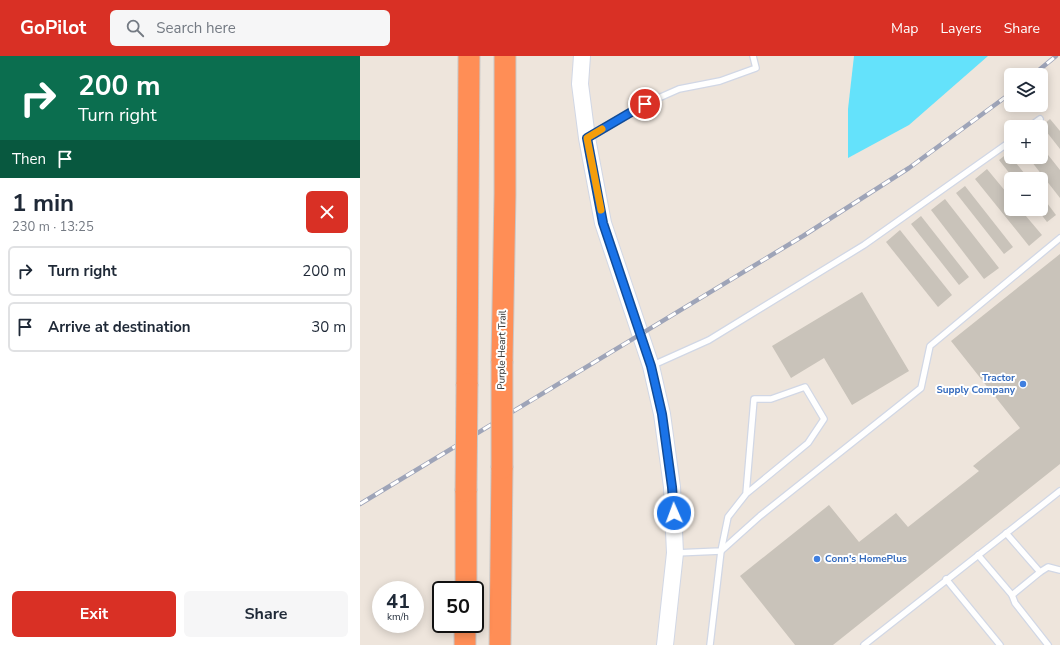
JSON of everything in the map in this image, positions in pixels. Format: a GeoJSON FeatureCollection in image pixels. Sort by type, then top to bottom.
{"type":"FeatureCollection","features":[{"type":"Feature","properties":{"kind":"highway"},"geometry":{"type":"LineString","coordinates":[[462,56],[469,136]]}},
{"type":"Feature","properties":{"kind":"highway"},"geometry":{"type":"LineString","coordinates":[[466,581],[469,56]]}},
{"type":"Feature","properties":{"kind":"highway","name":"Purple Heart Trail"},"geometry":{"type":"LineString","coordinates":[[500,645],[505,56]]}},
{"type":"Feature","properties":{"kind":"highway"},"geometry":{"type":"LineString","coordinates":[[465,633],[465,645]]}},
{"type":"Feature","properties":{"kind":"main road"},"geometry":{"type":"LineString","coordinates":[[582,56],[580,84],[587,138],[603,223],[651,366],[662,414],[672,487],[675,553],[665,645]]}},
{"type":"Feature","properties":{"kind":"lane"},"geometry":{"type":"LineString","coordinates":[[587,138],[645,104],[679,89],[720,80],[756,68],[753,56]]}},
{"type":"Feature","properties":{"kind":"lane"},"geometry":{"type":"LineString","coordinates":[[651,366],[709,340],[864,244],[1004,146]]}},
{"type":"Feature","properties":{"kind":"lane"},"geometry":{"type":"LineString","coordinates":[[675,553],[721,551],[760,516],[922,388],[930,346],[1060,238]]}},
{"type":"Feature","properties":{"kind":"lane"},"geometry":{"type":"LineString","coordinates":[[710,645],[721,551],[728,517],[746,494],[808,442],[824,419],[805,387],[771,399],[754,399],[746,494]]}},
{"type":"Feature","properties":{"kind":"lane"},"geometry":{"type":"LineString","coordinates":[[864,645],[946,579],[1060,491]]}},
{"type":"Feature","properties":{"kind":"lane"},"geometry":{"type":"LineString","coordinates":[[1006,532],[1040,572]]}},
{"type":"Feature","properties":{"kind":"lane"},"geometry":{"type":"LineString","coordinates":[[978,555],[1012,595],[1015,602],[1048,645]]}},
{"type":"Feature","properties":{"kind":"lane"},"geometry":{"type":"LineString","coordinates":[[1012,595],[1048,567],[1060,570]]}},
{"type":"Feature","properties":{"kind":"lane"},"geometry":{"type":"LineString","coordinates":[[946,579],[1000,645]]}},
{"type":"Feature","properties":{"kind":"water"},"geometry":{"type":"Polygon","coordinates":[[[854,56],[988,56],[909,125],[848,158],[848,109],[854,56]]]}},
{"type":"Feature","properties":{"kind":"building"},"geometry":{"type":"Polygon","coordinates":[[[1050,119],[1060,131],[1060,149],[1048,134],[1048,121],[1050,119]]]}},
{"type":"Feature","properties":{"kind":"building"},"geometry":{"type":"Polygon","coordinates":[[[1048,155],[1060,170],[1060,198],[1048,183],[1048,172],[1040,172],[1033,164],[1048,164],[1048,155]]]}},
{"type":"Feature","properties":{"kind":"building"},"geometry":{"type":"Polygon","coordinates":[[[1004,156],[1004,164],[1017,164],[1023,172],[1008,172],[999,160],[1004,156]]]}},
{"type":"Feature","properties":{"kind":"building"},"geometry":{"type":"Polygon","coordinates":[[[987,169],[1004,190],[1004,215],[975,179],[987,169]]]}},
{"type":"Feature","properties":{"kind":"building"},"geometry":{"type":"Polygon","coordinates":[[[965,186],[1013,247],[1004,254],[956,193],[965,186]]]}},
{"type":"Feature","properties":{"kind":"building"},"geometry":{"type":"Polygon","coordinates":[[[945,199],[999,268],[984,279],[931,210],[945,199]]]}},
{"type":"Feature","properties":{"kind":"building"},"geometry":{"type":"Polygon","coordinates":[[[1048,204],[1056,215],[1047,222],[1042,216],[1048,216],[1048,204]]]}},
{"type":"Feature","properties":{"kind":"building"},"geometry":{"type":"Polygon","coordinates":[[[921,216],[969,277],[959,285],[911,224],[921,216]]]}},
{"type":"Feature","properties":{"kind":"building"},"geometry":{"type":"Polygon","coordinates":[[[1005,216],[1026,216],[1042,235],[1029,246],[1005,216]]]}},
{"type":"Feature","properties":{"kind":"building"},"geometry":{"type":"Polygon","coordinates":[[[900,230],[952,295],[938,307],[886,242],[900,230]]]}},
{"type":"Feature","properties":{"kind":"building"},"geometry":{"type":"Polygon","coordinates":[[[1060,254],[1060,464],[833,645],[795,645],[740,576],[829,505],[859,542],[896,513],[908,527],[979,471],[973,466],[1020,428],[951,341],[1060,254]]]}},
{"type":"Feature","properties":{"kind":"building"},"geometry":{"type":"Polygon","coordinates":[[[862,292],[909,371],[852,405],[824,358],[791,378],[772,346],[862,292]]]}},
{"type":"Feature","properties":{"kind":"railway"},"geometry":{"type":"LineString","coordinates":[[1041,68],[1056,56]]}},
{"type":"Feature","properties":{"kind":"railway"},"geometry":{"type":"LineString","coordinates":[[360,504],[803,236],[909,168],[1004,98]]}},
{"type":"Feature","properties":{"kind":"slow traffic"},"geometry":{"type":"LineString","coordinates":[[601,210],[587,138],[602,129]]}},
{"type":"Feature","properties":{"kind":"place","name":"Tractor Supply Company"},"geometry":{"type":"Point","coordinates":[1023,384]}},
{"type":"Feature","properties":{"kind":"place","name":"Conn's HomePlus"},"geometry":{"type":"Point","coordinates":[817,559]}},
{"type":"Feature","properties":{"kind":"route"},"geometry":{"type":"LineString","coordinates":[[645,104],[587,138],[603,223],[651,366],[662,414],[674,513]]}}]}
